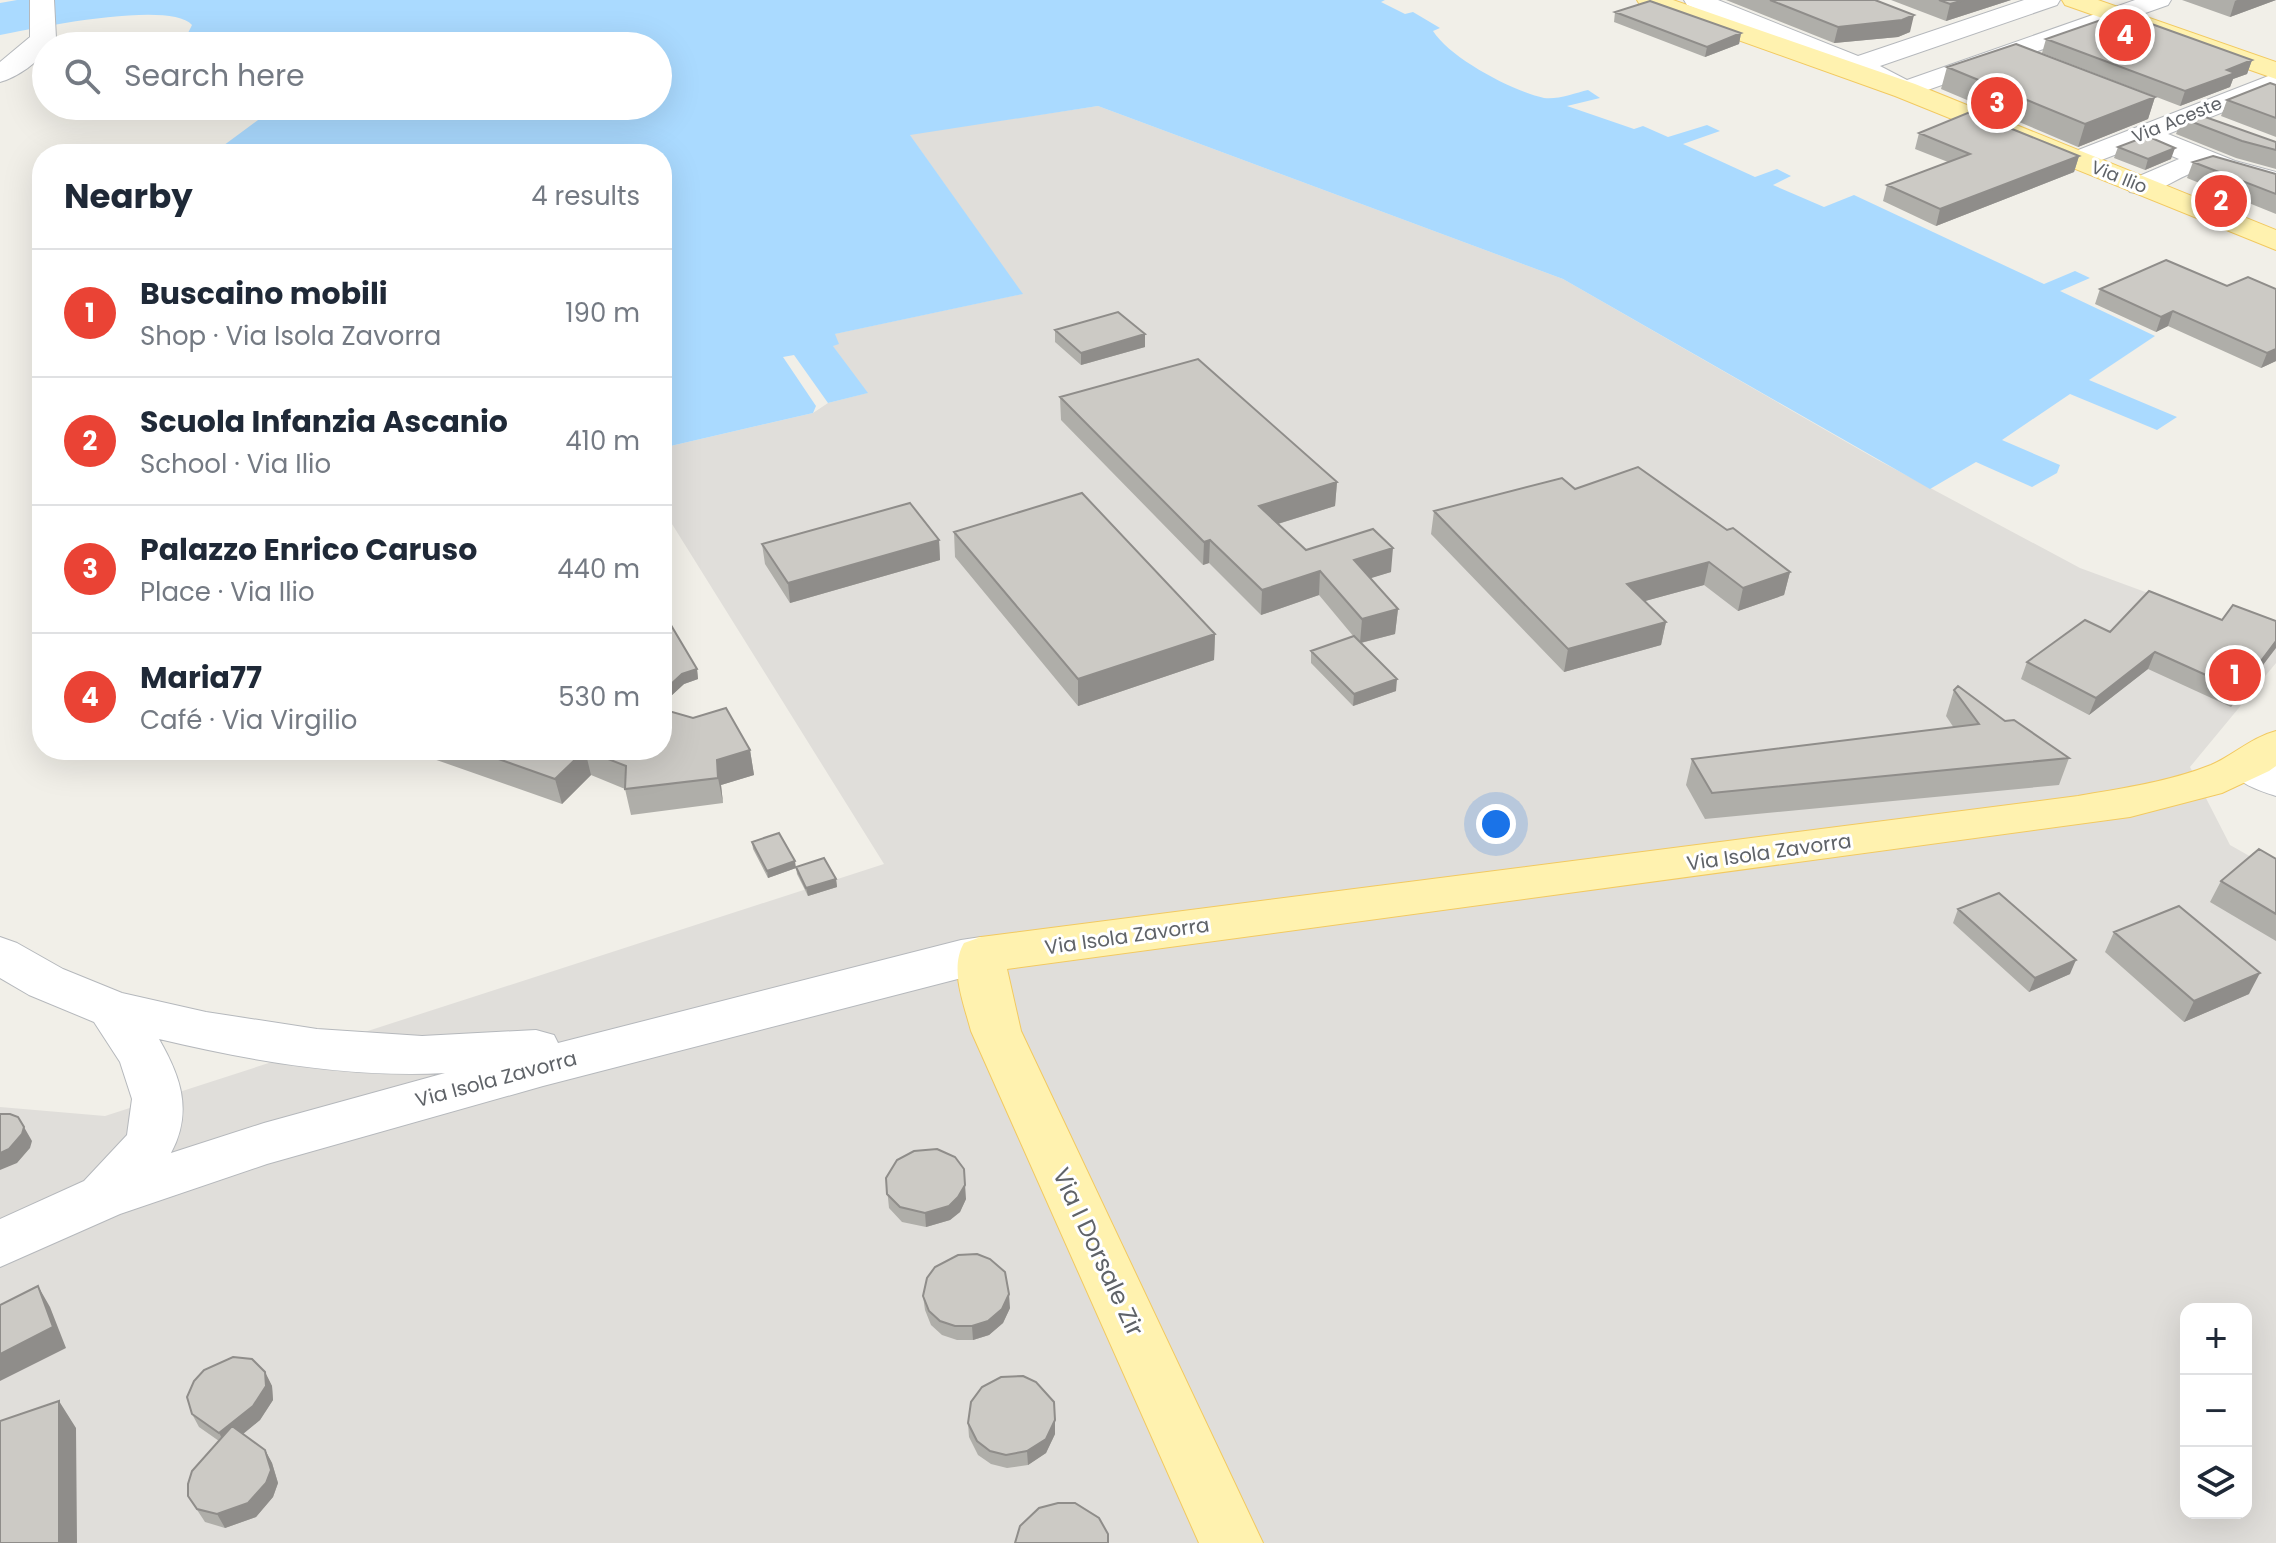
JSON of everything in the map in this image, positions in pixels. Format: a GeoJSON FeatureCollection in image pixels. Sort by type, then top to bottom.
{"type":"FeatureCollection","features":[{"type":"Feature","properties":{"kind":"main road","name":"Via Ilio"},"geometry":{"type":"LineString","coordinates":[[1649,0],[1843,64],[2140,186],[2271,235]]}},
{"type":"Feature","properties":{"kind":"main road"},"geometry":{"type":"LineString","coordinates":[[2074,0],[2136,8],[2276,71]]}},
{"type":"Feature","properties":{"kind":"main road","name":"Via Isola Zavorra"},"geometry":{"type":"LineString","coordinates":[[981,955],[2078,811],[2183,792],[2270,758]]}},
{"type":"Feature","properties":{"kind":"main road","name":"Via I Dorsale Zir"},"geometry":{"type":"LineString","coordinates":[[981,955],[986,993],[996,1031],[1231,1543]]}},
{"type":"Feature","properties":{"kind":"street"},"geometry":{"type":"LineString","coordinates":[[42,0],[49,32]]}},
{"type":"Feature","properties":{"kind":"street"},"geometry":{"type":"LineString","coordinates":[[53,32],[60,0]]}},
{"type":"Feature","properties":{"kind":"street"},"geometry":{"type":"LineString","coordinates":[[1696,0],[1843,64],[1932,28],[2048,0]]}},
{"type":"Feature","properties":{"kind":"street"},"geometry":{"type":"LineString","coordinates":[[1911,92],[2028,60],[2136,8]]}},
{"type":"Feature","properties":{"kind":"street"},"geometry":{"type":"LineString","coordinates":[[0,74],[32,53]]}},
{"type":"Feature","properties":{"kind":"street","name":"Via Aceste"},"geometry":{"type":"LineString","coordinates":[[2078,160],[2276,81]]}},
{"type":"Feature","properties":{"kind":"street"},"geometry":{"type":"LineString","coordinates":[[2144,105],[2232,133]]}},
{"type":"Feature","properties":{"kind":"street"},"geometry":{"type":"LineString","coordinates":[[2143,134],[2276,181]]}},
{"type":"Feature","properties":{"kind":"street"},"geometry":{"type":"LineString","coordinates":[[2140,186],[2205,158]]}},
{"type":"Feature","properties":{"kind":"street"},"geometry":{"type":"LineString","coordinates":[[0,955],[46,982],[112,1009],[206,1031],[317,1048],[422,1055],[626,1044]]}},
{"type":"Feature","properties":{"kind":"street","name":"Via Isola Zavorra"},"geometry":{"type":"LineString","coordinates":[[0,1244],[101,1198],[264,1144],[626,1044],[981,955]]}},
{"type":"Feature","properties":{"kind":"street"},"geometry":{"type":"LineString","coordinates":[[101,1198],[142,1156],[159,1106],[155,1080],[141,1049],[112,1009]]}},
{"type":"Feature","properties":{"kind":"shaded area"},"geometry":{"type":"Polygon","coordinates":[[[1098,106],[1563,279],[1876,459],[2080,568],[2276,640],[2276,663],[2190,767],[2230,845],[2276,871],[2276,1543],[0,1543],[0,1107],[105,1116],[884,864],[672,524],[672,446],[813,413],[828,403],[867,393],[832,345],[834,334],[1022,294],[909,134],[1098,106]]]}},
{"type":"Feature","properties":{"kind":"water"},"geometry":{"type":"Polygon","coordinates":[[[17,0],[1385,0],[1381,2],[1405,14],[1413,12],[1440,28],[1433,31],[1467,62],[1531,94],[1549,98],[1588,90],[1600,98],[1567,106],[1634,129],[1643,126],[1668,137],[1707,125],[1720,131],[1683,144],[1755,177],[1777,169],[1791,176],[1773,185],[1824,207],[1854,195],[2044,284],[2075,271],[2090,278],[2060,291],[2155,336],[2089,380],[2177,417],[2157,430],[2070,394],[2002,440],[2060,465],[2057,473],[2032,487],[1976,462],[1930,489],[1563,279],[1098,106],[910,135],[1023,294],[835,334],[839,344],[833,346],[868,393],[828,403],[794,355],[783,357],[816,406],[813,413],[672,446],[672,144],[226,144],[258,120],[672,120],[672,32],[188,32],[192,25],[179,18],[131,15],[0,35],[0,3],[17,0]]]}},
{"type":"Feature","properties":{"kind":"building"},"geometry":{"type":"Polygon","coordinates":[[[1770,0],[1875,0],[1914,15],[1902,20],[1838,27],[1770,0]]]}},
{"type":"Feature","properties":{"kind":"building"},"geometry":{"type":"Polygon","coordinates":[[[1939,0],[1964,0],[1950,4],[1939,0]]]}},
{"type":"Feature","properties":{"kind":"building"},"geometry":{"type":"Polygon","coordinates":[[[1650,1],[1741,33],[1707,47],[1615,12],[1650,1]]]}},
{"type":"Feature","properties":{"kind":"building"},"geometry":{"type":"Polygon","coordinates":[[[2121,13],[2252,60],[2227,70],[2235,73],[2185,91],[2046,39],[2121,13]]]}},
{"type":"Feature","properties":{"kind":"building"},"geometry":{"type":"Polygon","coordinates":[[[2016,44],[2155,97],[2085,124],[1947,67],[2016,44]]]}},
{"type":"Feature","properties":{"kind":"building"},"geometry":{"type":"Polygon","coordinates":[[[2270,83],[2276,85],[2276,118],[2227,100],[2270,83]]]}},
{"type":"Feature","properties":{"kind":"building"},"geometry":{"type":"Polygon","coordinates":[[[1970,112],[2079,156],[1940,209],[1887,185],[1970,154],[1919,133],[1970,112]]]}},
{"type":"Feature","properties":{"kind":"building"},"geometry":{"type":"Polygon","coordinates":[[[2194,113],[2276,142],[2276,150],[2242,141],[2182,118],[2194,113]]]}},
{"type":"Feature","properties":{"kind":"building"},"geometry":{"type":"Polygon","coordinates":[[[2147,136],[2175,148],[2148,159],[2118,147],[2147,136]]]}},
{"type":"Feature","properties":{"kind":"building"},"geometry":{"type":"Polygon","coordinates":[[[2213,156],[2276,174],[2276,194],[2193,162],[2213,156]]]}},
{"type":"Feature","properties":{"kind":"building"},"geometry":{"type":"Polygon","coordinates":[[[2166,260],[2227,286],[2248,277],[2276,289],[2276,349],[2267,353],[2173,311],[2161,317],[2100,289],[2166,260]]]}},
{"type":"Feature","properties":{"kind":"building"},"geometry":{"type":"Polygon","coordinates":[[[1118,312],[1145,334],[1081,353],[1055,330],[1118,312]]]}},
{"type":"Feature","properties":{"kind":"building"},"geometry":{"type":"Polygon","coordinates":[[[1198,359],[1337,482],[1259,506],[1306,550],[1373,529],[1393,548],[1354,560],[1398,609],[1362,619],[1320,571],[1262,590],[1210,540],[1204,542],[1060,397],[1198,359]]]}},
{"type":"Feature","properties":{"kind":"building"},"geometry":{"type":"Polygon","coordinates":[[[1638,467],[1727,530],[1733,528],[1790,572],[1743,588],[1709,562],[1627,584],[1666,622],[1568,649],[1434,511],[1562,478],[1575,489],[1638,467]]]}},
{"type":"Feature","properties":{"kind":"building"},"geometry":{"type":"Polygon","coordinates":[[[1082,493],[1215,634],[1078,679],[954,532],[1082,493]]]}},
{"type":"Feature","properties":{"kind":"building"},"geometry":{"type":"Polygon","coordinates":[[[910,503],[939,540],[788,583],[762,544],[910,503]]]}},
{"type":"Feature","properties":{"kind":"building"},"geometry":{"type":"Polygon","coordinates":[[[2149,591],[2222,620],[2233,605],[2276,621],[2276,641],[2239,690],[2155,652],[2096,698],[2027,662],[2085,620],[2110,632],[2149,591]]]}},
{"type":"Feature","properties":{"kind":"building"},"geometry":{"type":"Polygon","coordinates":[[[672,627],[697,669],[682,674],[672,683],[672,627]]]}},
{"type":"Feature","properties":{"kind":"building"},"geometry":{"type":"Polygon","coordinates":[[[1354,636],[1397,679],[1354,694],[1311,651],[1354,636]]]}},
{"type":"Feature","properties":{"kind":"building"},"geometry":{"type":"Polygon","coordinates":[[[1958,686],[2005,721],[2014,720],[2069,758],[1712,793],[1692,759],[1979,724],[1954,690],[1958,686]]]}},
{"type":"Feature","properties":{"kind":"building"},"geometry":{"type":"Polygon","coordinates":[[[726,708],[750,750],[717,760],[718,778],[625,789],[626,766],[611,760],[672,760],[672,712],[693,718],[726,708]]]}},
{"type":"Feature","properties":{"kind":"building"},"geometry":{"type":"Polygon","coordinates":[[[501,760],[575,760],[555,779],[501,760]]]}},
{"type":"Feature","properties":{"kind":"building"},"geometry":{"type":"Polygon","coordinates":[[[779,833],[795,861],[767,871],[752,842],[779,833]]]}},
{"type":"Feature","properties":{"kind":"building"},"geometry":{"type":"Polygon","coordinates":[[[2259,849],[2276,859],[2276,914],[2221,881],[2259,849]]]}},
{"type":"Feature","properties":{"kind":"building"},"geometry":{"type":"Polygon","coordinates":[[[824,858],[836,879],[806,888],[796,867],[824,858]]]}},
{"type":"Feature","properties":{"kind":"building"},"geometry":{"type":"Polygon","coordinates":[[[1999,893],[2076,960],[2035,978],[1958,909],[1999,893]]]}},
{"type":"Feature","properties":{"kind":"building"},"geometry":{"type":"Polygon","coordinates":[[[2179,906],[2260,973],[2194,1001],[2114,932],[2179,906]]]}},
{"type":"Feature","properties":{"kind":"building"},"geometry":{"type":"Polygon","coordinates":[[[0,1114],[18,1117],[24,1127],[9,1149],[0,1153],[0,1114]]]}},
{"type":"Feature","properties":{"kind":"building"},"geometry":{"type":"Polygon","coordinates":[[[937,1149],[955,1157],[964,1169],[965,1185],[958,1197],[949,1206],[925,1213],[900,1207],[887,1194],[886,1178],[897,1160],[914,1151],[937,1149]]]}},
{"type":"Feature","properties":{"kind":"building"},"geometry":{"type":"Polygon","coordinates":[[[977,1254],[990,1259],[1005,1272],[1009,1294],[1002,1309],[988,1321],[972,1326],[955,1326],[940,1321],[929,1311],[923,1296],[927,1278],[935,1267],[958,1255],[977,1254]]]}},
{"type":"Feature","properties":{"kind":"building"},"geometry":{"type":"Polygon","coordinates":[[[38,1286],[53,1327],[0,1354],[0,1305],[38,1286]]]}},
{"type":"Feature","properties":{"kind":"building"},"geometry":{"type":"Polygon","coordinates":[[[233,1357],[252,1359],[265,1372],[266,1386],[253,1406],[219,1433],[192,1414],[187,1397],[194,1381],[204,1370],[233,1357]]]}},
{"type":"Feature","properties":{"kind":"building"},"geometry":{"type":"Polygon","coordinates":[[[1023,1376],[1036,1382],[1054,1402],[1055,1420],[1046,1439],[1027,1451],[1006,1455],[990,1451],[977,1441],[968,1423],[971,1402],[982,1387],[1001,1377],[1023,1376]]]}},
{"type":"Feature","properties":{"kind":"building"},"geometry":{"type":"Polygon","coordinates":[[[59,1401],[59,1543],[0,1543],[0,1421],[59,1401]]]}},
{"type":"Feature","properties":{"kind":"building"},"geometry":{"type":"Polygon","coordinates":[[[232,1426],[265,1450],[271,1470],[266,1483],[248,1503],[217,1514],[197,1509],[188,1496],[192,1471],[232,1426]]]}},
{"type":"Feature","properties":{"kind":"building"},"geometry":{"type":"Polygon","coordinates":[[[1075,1503],[1099,1518],[1108,1534],[1108,1543],[1015,1543],[1020,1526],[1039,1508],[1075,1503]]]}},
{"type":"Feature","properties":{"kind":"place","name":"Maria77"},"geometry":{"type":"Point","coordinates":[2125,35]}},
{"type":"Feature","properties":{"kind":"place","name":"Palazzo Enrico Caruso"},"geometry":{"type":"Point","coordinates":[1997,103]}},
{"type":"Feature","properties":{"kind":"place","name":"Scuola Infanzia Ascanio"},"geometry":{"type":"Point","coordinates":[2221,201]}},
{"type":"Feature","properties":{"kind":"place","name":"Buscaino mobili"},"geometry":{"type":"Point","coordinates":[2235,675]}}]}
